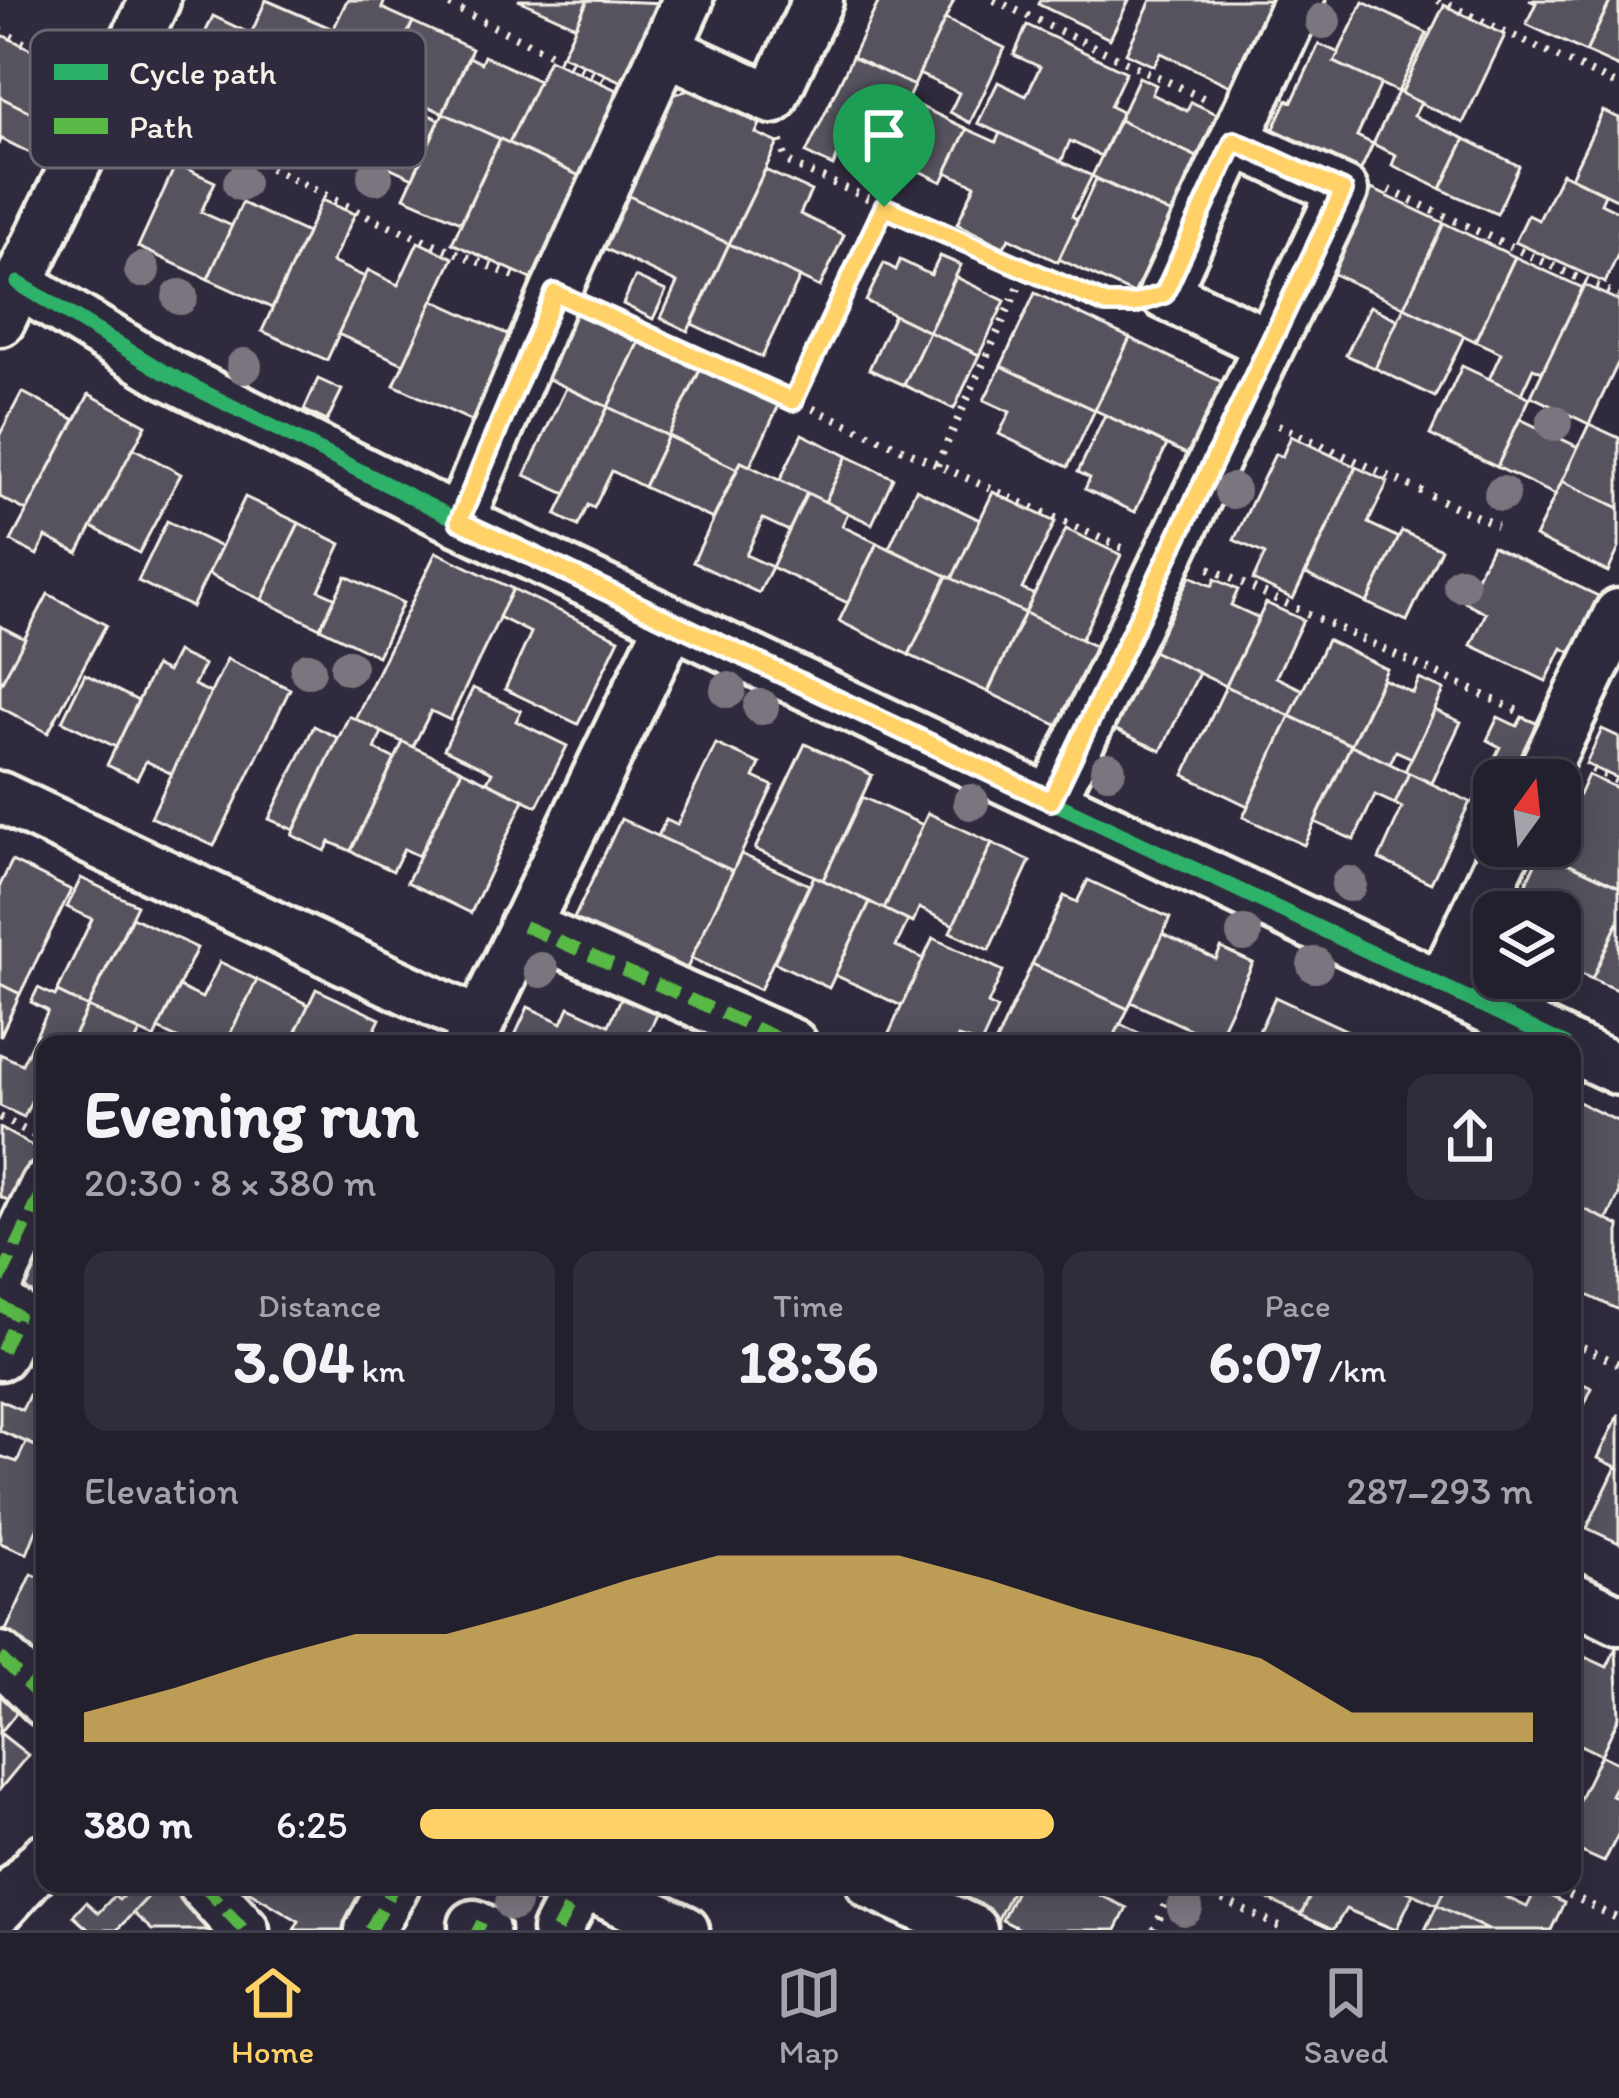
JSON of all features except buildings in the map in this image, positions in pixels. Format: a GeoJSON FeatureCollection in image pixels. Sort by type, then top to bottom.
{"type":"FeatureCollection","features":[{"type":"Feature","properties":{"kind":"street"},"geometry":{"type":"LineString","coordinates":[[140,30],[155,0]]}},
{"type":"Feature","properties":{"kind":"street"},"geometry":{"type":"LineString","coordinates":[[459,521],[555,293],[688,0]]}},
{"type":"Feature","properties":{"kind":"street"},"geometry":{"type":"LineString","coordinates":[[666,50],[772,99],[818,0]]}},
{"type":"Feature","properties":{"kind":"street"},"geometry":{"type":"LineString","coordinates":[[1269,344],[1164,294],[1299,0]]}},
{"type":"Feature","properties":{"kind":"street"},"geometry":{"type":"LineString","coordinates":[[1051,801],[1343,191],[1240,129]]}},
{"type":"Feature","properties":{"kind":"street"},"geometry":{"type":"LineString","coordinates":[[73,168],[9,302],[164,372],[459,521],[1545,1035]]}},
{"type":"Feature","properties":{"kind":"street"},"geometry":{"type":"LineString","coordinates":[[1549,759],[1619,614]]}},
{"type":"Feature","properties":{"kind":"street"},"geometry":{"type":"LineString","coordinates":[[0,797],[474,1033],[671,622]]}},
{"type":"Feature","properties":{"kind":"street"},"geometry":{"type":"LineString","coordinates":[[1442,986],[1498,867]]}},
{"type":"Feature","properties":{"kind":"street"},"geometry":{"type":"LineString","coordinates":[[524,926],[771,1035]]}},
{"type":"Feature","properties":{"kind":"street"},"geometry":{"type":"LineString","coordinates":[[1581,1052],[1619,1070]]}},
{"type":"Feature","properties":{"kind":"street"},"geometry":{"type":"LineString","coordinates":[[0,1280],[36,1205]]}},
{"type":"Feature","properties":{"kind":"street"},"geometry":{"type":"LineString","coordinates":[[0,1305],[18,1316],[0,1354]]}},
{"type":"Feature","properties":{"kind":"street"},"geometry":{"type":"LineString","coordinates":[[1581,1601],[1619,1620]]}},
{"type":"Feature","properties":{"kind":"street"},"geometry":{"type":"LineString","coordinates":[[0,1657],[36,1693]]}},
{"type":"Feature","properties":{"kind":"street"},"geometry":{"type":"LineString","coordinates":[[0,1908],[36,1868]]}},
{"type":"Feature","properties":{"kind":"street"},"geometry":{"type":"LineString","coordinates":[[210,1893],[244,1930]]}},
{"type":"Feature","properties":{"kind":"street"},"geometry":{"type":"LineString","coordinates":[[370,1930],[390,1893]]}},
{"type":"Feature","properties":{"kind":"street"},"geometry":{"type":"LineString","coordinates":[[557,1930],[578,1893]]}},
{"type":"Feature","properties":{"kind":"street"},"geometry":{"type":"LineString","coordinates":[[603,1893],[684,1930]]}},
{"type":"Feature","properties":{"kind":"street"},"geometry":{"type":"LineString","coordinates":[[892,1893],[972,1930]]}},
{"type":"Feature","properties":{"kind":"path"},"geometry":{"type":"LineString","coordinates":[[439,0],[644,98]]}},
{"type":"Feature","properties":{"kind":"path"},"geometry":{"type":"LineString","coordinates":[[994,0],[1240,129]]}},
{"type":"Feature","properties":{"kind":"path"},"geometry":{"type":"LineString","coordinates":[[1438,0],[1619,86]]}},
{"type":"Feature","properties":{"kind":"path"},"geometry":{"type":"LineString","coordinates":[[0,31],[30,46]]}},
{"type":"Feature","properties":{"kind":"path"},"geometry":{"type":"LineString","coordinates":[[772,99],[786,160],[1119,307],[1164,294]]}},
{"type":"Feature","properties":{"kind":"path"},"geometry":{"type":"LineString","coordinates":[[271,168],[377,221],[555,293],[937,465],[1166,558],[1562,732]]}},
{"type":"Feature","properties":{"kind":"path"},"geometry":{"type":"LineString","coordinates":[[1343,191],[1370,183],[1384,188],[1619,297]]}},
{"type":"Feature","properties":{"kind":"path"},"geometry":{"type":"LineString","coordinates":[[793,401],[884,207]]}},
{"type":"Feature","properties":{"kind":"path"},"geometry":{"type":"LineString","coordinates":[[937,465],[1027,268]]}},
{"type":"Feature","properties":{"kind":"path"},"geometry":{"type":"LineString","coordinates":[[1238,407],[1497,526]]}},
{"type":"Feature","properties":{"kind":"path"},"geometry":{"type":"LineString","coordinates":[[0,1117],[36,1137]]}},
{"type":"Feature","properties":{"kind":"path"},"geometry":{"type":"LineString","coordinates":[[1581,1346],[1619,1364]]}},
{"type":"Feature","properties":{"kind":"path"},"geometry":{"type":"LineString","coordinates":[[1154,1930],[1171,1893]]}},
{"type":"Feature","properties":{"kind":"path"},"geometry":{"type":"LineString","coordinates":[[1209,1893],[1286,1930]]}},
{"type":"Feature","properties":{"kind":"path"},"geometry":{"type":"LineString","coordinates":[[1566,1893],[1619,1919]]}},
{"type":"Feature","properties":{"kind":"marked path"},"geometry":{"type":"LineString","coordinates":[[524,926],[772,1035]]}},
{"type":"Feature","properties":{"kind":"marked path"},"geometry":{"type":"LineString","coordinates":[[0,1280],[36,1205]]}},
{"type":"Feature","properties":{"kind":"marked path"},"geometry":{"type":"LineString","coordinates":[[0,1305],[18,1316],[0,1355]]}},
{"type":"Feature","properties":{"kind":"marked path"},"geometry":{"type":"LineString","coordinates":[[0,1657],[36,1693]]}},
{"type":"Feature","properties":{"kind":"marked path"},"geometry":{"type":"LineString","coordinates":[[210,1893],[244,1930]]}},
{"type":"Feature","properties":{"kind":"marked path"},"geometry":{"type":"LineString","coordinates":[[370,1930],[390,1893]]}},
{"type":"Feature","properties":{"kind":"marked path"},"geometry":{"type":"LineString","coordinates":[[557,1930],[576,1893]]}},
{"type":"Feature","properties":{"kind":"marked path"},"geometry":{"type":"LineString","coordinates":[[474,1925],[484,1930]]}},
{"type":"Feature","properties":{"kind":"cycle path"},"geometry":{"type":"LineString","coordinates":[[1051,801],[1343,191],[1235,141]]}},
{"type":"Feature","properties":{"kind":"cycle path"},"geometry":{"type":"LineString","coordinates":[[18,283],[164,372],[459,521],[1545,1035]]}},
{"type":"Feature","properties":{"kind":"route"},"geometry":{"type":"LineString","coordinates":[[1234,141],[1343,191],[1051,801],[459,521],[555,293],[793,401],[884,207],[1119,307],[1164,294],[1234,141]]}}]}
